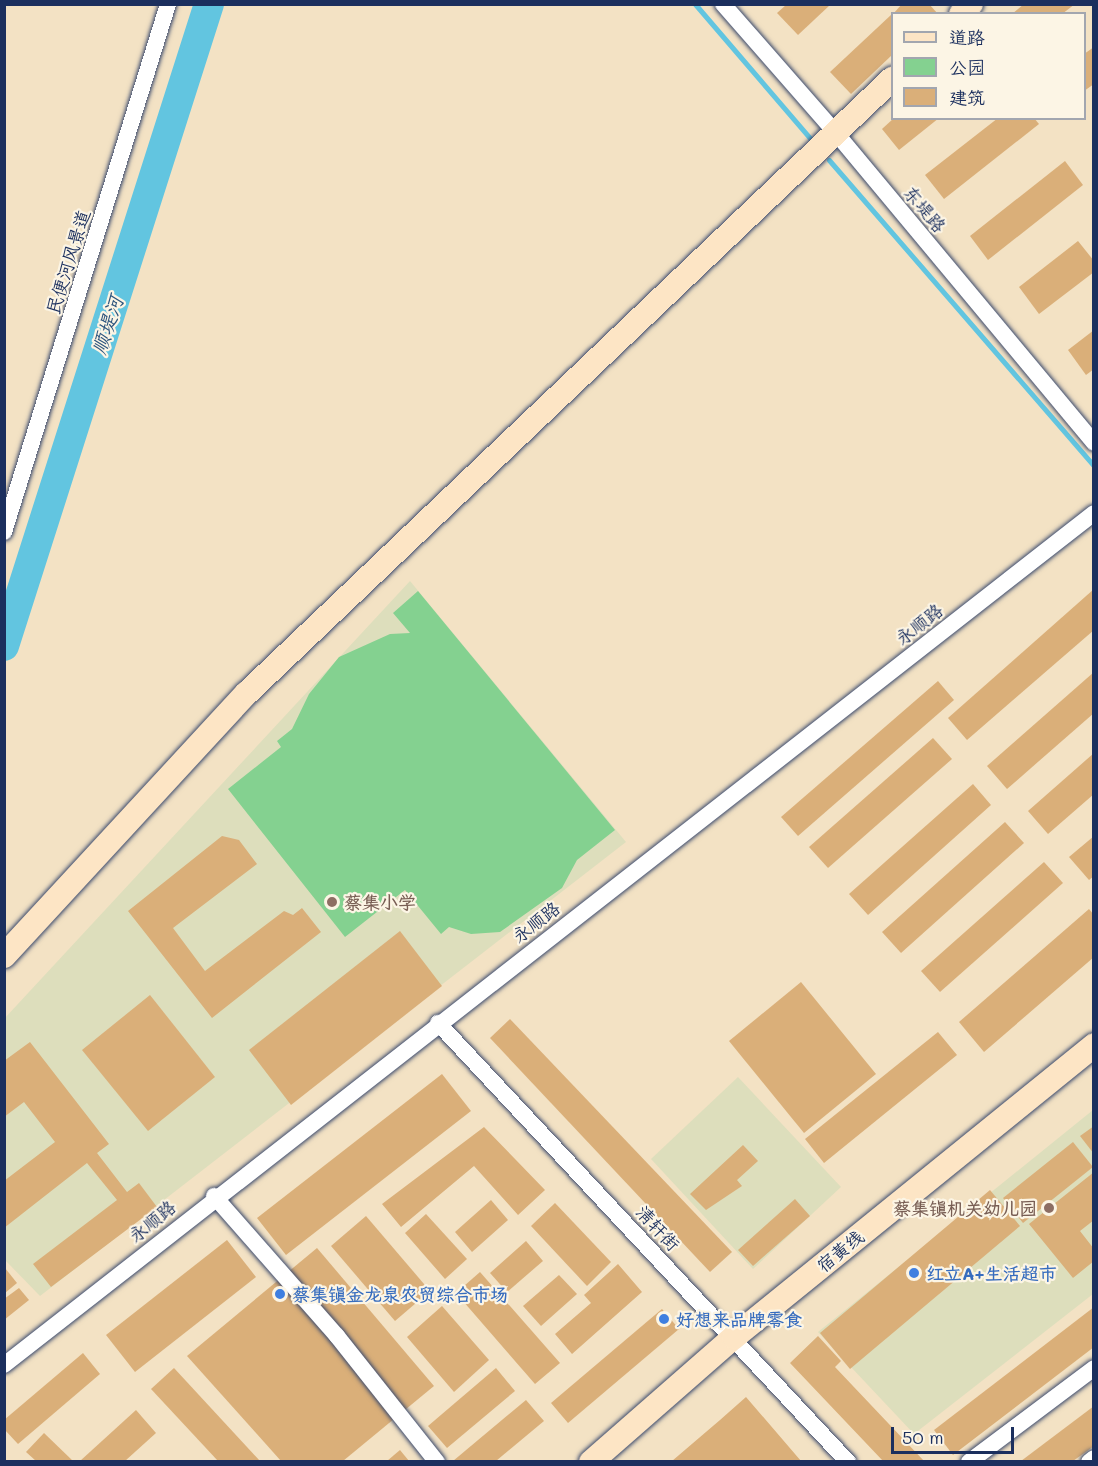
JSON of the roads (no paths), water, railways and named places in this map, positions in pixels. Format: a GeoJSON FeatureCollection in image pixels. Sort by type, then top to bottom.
{"type":"FeatureCollection","features":[{"type":"Feature","properties":{"kind":"street","name":"民便河风景道"},"geometry":{"type":"LineString","coordinates":[[5,529],[168,4]]}},
{"type":"Feature","properties":{"kind":"street","name":"东堤路"},"geometry":{"type":"LineString","coordinates":[[723,4],[837,132],[1094,443]]}},
{"type":"Feature","properties":{"kind":"street"},"geometry":{"type":"LineString","coordinates":[[4,956],[247,693],[891,80]]}},
{"type":"Feature","properties":{"kind":"street","name":"永顺路"},"geometry":{"type":"LineString","coordinates":[[4,1365],[214,1196],[1094,513]]}},
{"type":"Feature","properties":{"kind":"street","name":"清轩街"},"geometry":{"type":"LineString","coordinates":[[438,1023],[848,1461]]}},
{"type":"Feature","properties":{"kind":"street","name":"宿黄线"},"geometry":{"type":"LineString","coordinates":[[591,1461],[734,1337],[1094,1045]]}},
{"type":"Feature","properties":{"kind":"street"},"geometry":{"type":"LineString","coordinates":[[214,1196],[337,1336],[437,1461]]}},
{"type":"Feature","properties":{"kind":"street"},"geometry":{"type":"LineString","coordinates":[[969,1461],[1094,1368]]}},
{"type":"Feature","properties":{"kind":"street"},"geometry":{"type":"LineString","coordinates":[[1089,1461],[1094,1458]]}},
{"type":"Feature","properties":{"kind":"waterway","name":"顺堤河"},"geometry":{"type":"LineString","coordinates":[[4,646],[209,4]]}},
{"type":"Feature","properties":{"kind":"waterway"},"geometry":{"type":"LineString","coordinates":[[695,4],[810,138]]}},
{"type":"Feature","properties":{"kind":"waterway"},"geometry":{"type":"LineString","coordinates":[[829,160],[1094,466]]}},
{"type":"Feature","properties":{"kind":"place","name":"蔡集小学"},"geometry":{"type":"Point","coordinates":[332,902]}},
{"type":"Feature","properties":{"kind":"place","name":"蔡集镇机关幼儿园"},"geometry":{"type":"Point","coordinates":[1049,1208]}},
{"type":"Feature","properties":{"kind":"place","name":"红立A+生活超市"},"geometry":{"type":"Point","coordinates":[914,1273]}},
{"type":"Feature","properties":{"kind":"place","name":"蔡集镇金龙泉农贸综合市场"},"geometry":{"type":"Point","coordinates":[280,1294]}},
{"type":"Feature","properties":{"kind":"place","name":"好想来品牌零食"},"geometry":{"type":"Point","coordinates":[664,1319]}}]}
